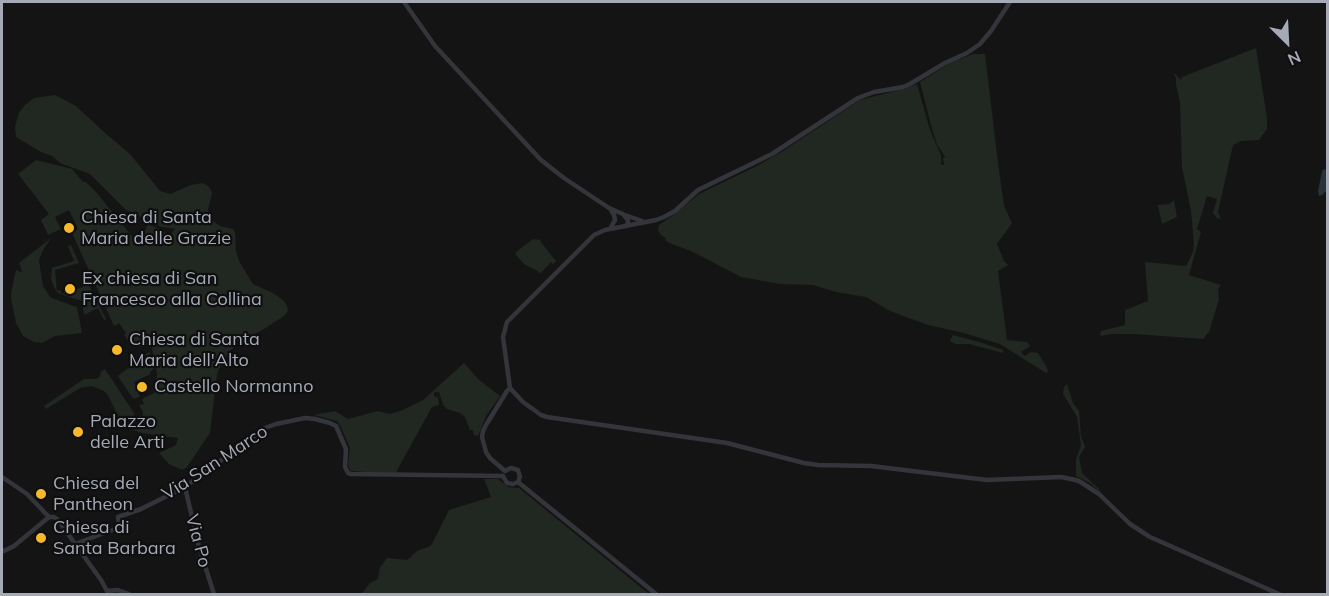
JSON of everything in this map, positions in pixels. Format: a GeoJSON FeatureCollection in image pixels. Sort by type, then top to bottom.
{"type":"FeatureCollection","features":[{"type":"Feature","properties":{"kind":"street"},"geometry":{"type":"LineString","coordinates":[[404,2],[435,46],[541,160],[609,208],[634,219],[648,222]]}},
{"type":"Feature","properties":{"kind":"street"},"geometry":{"type":"LineString","coordinates":[[1010,2],[988,35],[967,53],[903,87],[874,92],[858,98],[772,154],[698,190],[670,214],[648,222],[609,229],[589,240],[507,322],[503,337],[510,388],[523,402],[541,415],[548,417],[727,443],[804,464],[872,466],[987,480],[1051,477],[1071,479],[1099,494],[1130,524],[1150,537],[1279,594]]}},
{"type":"Feature","properties":{"kind":"street"},"geometry":{"type":"LineString","coordinates":[[609,208],[626,226]]}},
{"type":"Feature","properties":{"kind":"street"},"geometry":{"type":"LineString","coordinates":[[623,214],[628,220],[626,226]]}},
{"type":"Feature","properties":{"kind":"street"},"geometry":{"type":"LineString","coordinates":[[609,229],[615,220],[614,215]]}},
{"type":"Feature","properties":{"kind":"street"},"geometry":{"type":"LineString","coordinates":[[510,388],[486,425],[482,437],[484,448],[504,474],[507,483],[518,482]]}},
{"type":"Feature","properties":{"kind":"street","name":"Via San Marco"},"geometry":{"type":"LineString","coordinates":[[78,543],[115,529],[119,525],[118,517],[141,509],[185,487],[265,429],[276,424],[305,418],[336,426],[346,449],[345,467],[348,473],[354,475],[504,474]]}},
{"type":"Feature","properties":{"kind":"street"},"geometry":{"type":"LineString","coordinates":[[504,474],[511,468],[518,471],[520,475],[518,482]]}},
{"type":"Feature","properties":{"kind":"street"},"geometry":{"type":"LineString","coordinates":[[2,477],[37,503],[47,519]]}},
{"type":"Feature","properties":{"kind":"street"},"geometry":{"type":"LineString","coordinates":[[518,482],[656,594]]}},
{"type":"Feature","properties":{"kind":"street","name":"Via Po"},"geometry":{"type":"LineString","coordinates":[[185,487],[199,547],[214,594]]}},
{"type":"Feature","properties":{"kind":"street"},"geometry":{"type":"LineString","coordinates":[[3,551],[14,546],[47,519],[54,517],[78,543],[107,591],[118,590],[129,594]]}},
{"type":"Feature","properties":{"kind":"shaded area"},"geometry":{"type":"Polygon","coordinates":[[[1256,48],[1267,129],[1259,140],[1241,141],[1233,145],[1218,212],[1221,219],[1213,213],[1217,199],[1207,196],[1197,229],[1201,232],[1189,275],[1221,285],[1218,289],[1219,299],[1209,332],[1203,339],[1134,334],[1100,336],[1101,331],[1125,325],[1125,310],[1148,301],[1145,262],[1186,266],[1193,252],[1191,211],[1182,167],[1180,103],[1173,72],[1181,80],[1182,77],[1256,48]]]}},
{"type":"Feature","properties":{"kind":"shaded area"},"geometry":{"type":"Polygon","coordinates":[[[973,54],[985,54],[1004,206],[1012,223],[997,244],[1008,265],[998,271],[1007,340],[1027,342],[1030,346],[1021,352],[1024,356],[1031,352],[1038,353],[1048,371],[1046,373],[1000,344],[928,325],[890,311],[866,297],[813,285],[780,284],[741,277],[691,251],[669,243],[658,231],[659,225],[699,194],[783,151],[860,100],[917,84],[930,130],[941,155],[941,165],[944,165],[943,158],[945,158],[932,129],[920,82],[950,63],[973,54]]]}},
{"type":"Feature","properties":{"kind":"shaded area"},"geometry":{"type":"Polygon","coordinates":[[[55,95],[76,106],[130,154],[160,191],[170,194],[191,185],[202,183],[207,185],[212,194],[208,209],[210,219],[235,232],[236,252],[253,284],[273,293],[287,306],[286,314],[281,318],[238,343],[228,353],[218,371],[210,433],[187,467],[182,470],[169,464],[159,453],[176,445],[178,438],[142,433],[131,429],[142,421],[143,412],[139,405],[144,404],[142,399],[154,393],[157,374],[151,343],[142,347],[133,347],[119,323],[114,326],[72,233],[78,229],[69,210],[55,217],[61,229],[48,235],[41,220],[49,214],[18,174],[36,160],[72,169],[96,192],[136,241],[142,237],[148,224],[170,236],[175,229],[162,227],[130,212],[90,174],[60,163],[52,156],[16,137],[15,127],[19,113],[25,105],[34,98],[55,95]]]}},
{"type":"Feature","properties":{"kind":"shaded area"},"geometry":{"type":"Polygon","coordinates":[[[1324,169],[1327,170],[1327,190],[1319,196],[1318,191],[1324,169]]]}},
{"type":"Feature","properties":{"kind":"shaded area"},"geometry":{"type":"Polygon","coordinates":[[[1174,200],[1177,217],[1162,224],[1158,205],[1169,204],[1174,200]]]}},
{"type":"Feature","properties":{"kind":"shaded area"},"geometry":{"type":"Polygon","coordinates":[[[51,238],[39,260],[43,286],[50,297],[77,307],[82,333],[55,336],[42,343],[34,342],[23,336],[16,323],[11,293],[16,270],[22,272],[19,263],[51,238]]]}},
{"type":"Feature","properties":{"kind":"shaded area"},"geometry":{"type":"Polygon","coordinates":[[[533,239],[541,240],[556,261],[553,264],[551,262],[541,273],[524,264],[516,255],[516,252],[533,239]]]}},
{"type":"Feature","properties":{"kind":"shaded area"},"geometry":{"type":"Polygon","coordinates":[[[71,245],[79,263],[55,270],[57,291],[60,290],[62,294],[83,287],[81,281],[86,279],[106,319],[104,320],[98,308],[84,315],[82,301],[60,294],[57,292],[54,287],[51,279],[52,268],[74,261],[68,246],[71,245]]]}},
{"type":"Feature","properties":{"kind":"shaded area"},"geometry":{"type":"Polygon","coordinates":[[[953,335],[1003,350],[1003,353],[969,344],[956,344],[950,341],[953,335]]]}},
{"type":"Feature","properties":{"kind":"shaded area"},"geometry":{"type":"Polygon","coordinates":[[[149,352],[154,369],[150,374],[134,382],[140,397],[133,399],[118,376],[149,352]]]}},
{"type":"Feature","properties":{"kind":"shaded area"},"geometry":{"type":"Polygon","coordinates":[[[464,363],[478,379],[500,396],[486,416],[478,436],[470,430],[465,417],[447,409],[443,405],[439,392],[434,392],[439,405],[432,407],[395,474],[351,471],[348,464],[350,448],[341,427],[337,421],[314,415],[335,411],[348,419],[378,411],[390,414],[403,410],[423,400],[464,363]]]}},
{"type":"Feature","properties":{"kind":"shaded area"},"geometry":{"type":"Polygon","coordinates":[[[105,369],[134,413],[132,419],[125,420],[120,417],[108,395],[91,386],[80,388],[46,409],[44,406],[84,379],[99,378],[105,369]]]}},
{"type":"Feature","properties":{"kind":"shaded area"},"geometry":{"type":"Polygon","coordinates":[[[1067,384],[1073,403],[1079,411],[1081,436],[1085,447],[1079,457],[1082,473],[1099,491],[1076,476],[1076,460],[1081,445],[1077,417],[1063,394],[1067,384]]]}},
{"type":"Feature","properties":{"kind":"shaded area"},"geometry":{"type":"Polygon","coordinates":[[[484,479],[498,479],[508,487],[519,488],[649,594],[358,594],[378,579],[380,567],[387,558],[407,560],[417,551],[430,546],[449,510],[491,497],[484,479]]]}},
{"type":"Feature","properties":{"kind":"place","name":"Chiesa di Santa Maria delle Grazie"},"geometry":{"type":"Point","coordinates":[69,228]}},
{"type":"Feature","properties":{"kind":"place","name":"Ex chiesa di San Francesco alla Collina"},"geometry":{"type":"Point","coordinates":[70,289]}},
{"type":"Feature","properties":{"kind":"place","name":"Chiesa di Santa Maria dell'Alto"},"geometry":{"type":"Point","coordinates":[117,350]}},
{"type":"Feature","properties":{"kind":"place","name":"Castello Normanno"},"geometry":{"type":"Point","coordinates":[142,387]}},
{"type":"Feature","properties":{"kind":"place","name":"Palazzo delle Arti"},"geometry":{"type":"Point","coordinates":[78,432]}},
{"type":"Feature","properties":{"kind":"place","name":"Chiesa del Pantheon"},"geometry":{"type":"Point","coordinates":[41,494]}},
{"type":"Feature","properties":{"kind":"place","name":"Chiesa di Santa Barbara"},"geometry":{"type":"Point","coordinates":[41,538]}}]}
